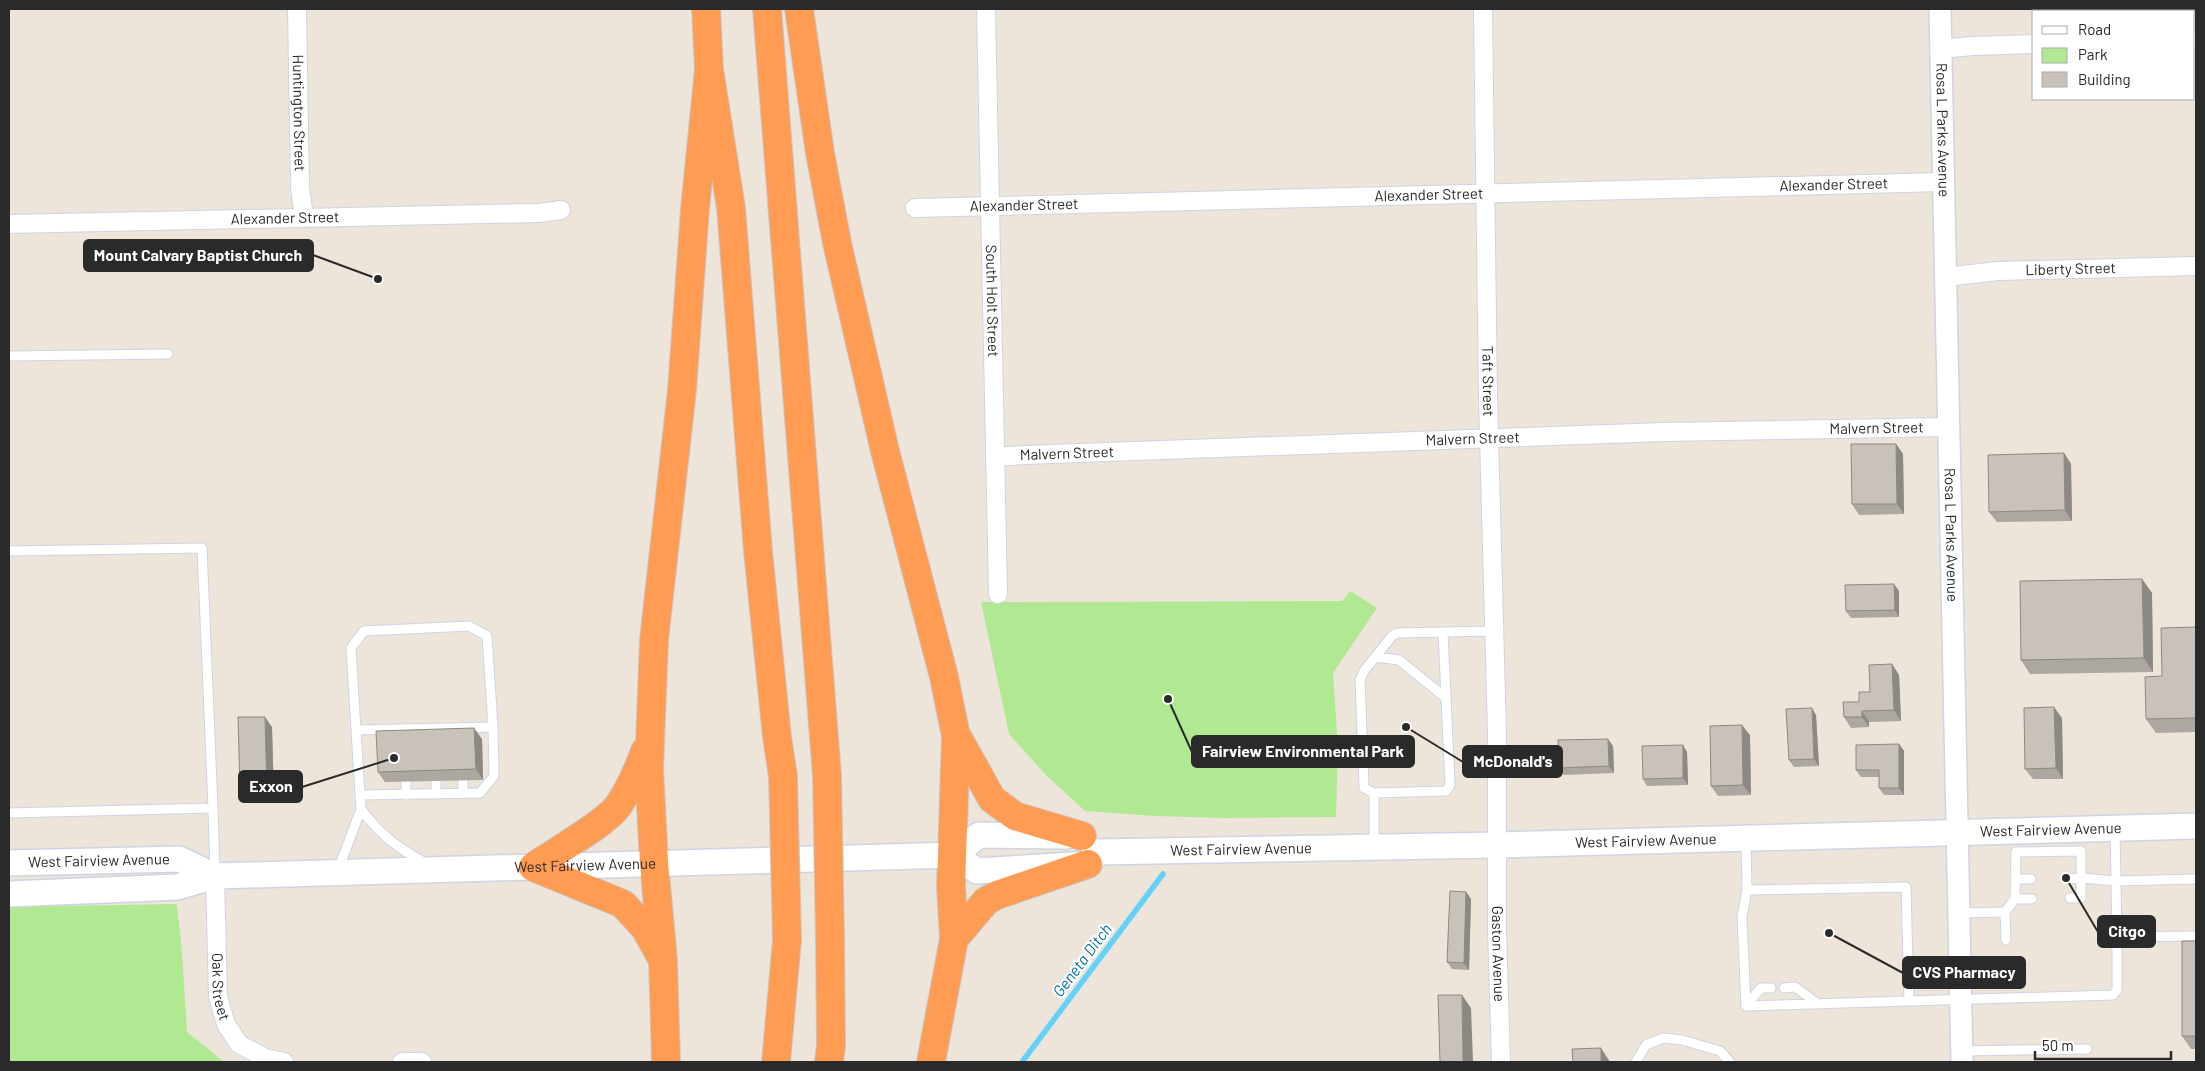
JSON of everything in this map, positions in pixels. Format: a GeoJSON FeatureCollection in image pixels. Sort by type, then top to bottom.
{"type":"FeatureCollection","features":[{"type":"Feature","properties":{"kind":"highway"},"geometry":{"type":"LineString","coordinates":[[706,9],[709,69],[731,208],[758,551],[777,737],[783,776],[787,940],[776,1062]]}},
{"type":"Feature","properties":{"kind":"highway"},"geometry":{"type":"LineString","coordinates":[[767,9],[827,776],[831,1046],[829,1062]]}},
{"type":"Feature","properties":{"kind":"highway"},"geometry":{"type":"LineString","coordinates":[[799,9],[820,153],[837,243],[883,442],[944,677],[956,736],[954,855],[951,886],[954,939],[931,1062]]}},
{"type":"Feature","properties":{"kind":"highway"},"geometry":{"type":"LineString","coordinates":[[666,1062],[663,960],[654,863],[649,768],[654,640],[682,390],[695,209],[709,69]]}},
{"type":"Feature","properties":{"kind":"highway"},"geometry":{"type":"LineString","coordinates":[[956,736],[992,799],[1015,816],[1089,851]]}},
{"type":"Feature","properties":{"kind":"highway"},"geometry":{"type":"LineString","coordinates":[[533,867],[617,808],[636,776],[650,738]]}},
{"type":"Feature","properties":{"kind":"highway"},"geometry":{"type":"LineString","coordinates":[[954,939],[986,901],[1089,851]]}},
{"type":"Feature","properties":{"kind":"highway"},"geometry":{"type":"LineString","coordinates":[[533,867],[623,904],[645,928],[663,960]]}},
{"type":"Feature","properties":{"kind":"main road","name":"West Fairview Avenue"},"geometry":{"type":"LineString","coordinates":[[954,855],[979,835],[1089,851],[1498,845],[2196,826]]}},
{"type":"Feature","properties":{"kind":"main road","name":"West Fairview Avenue"},"geometry":{"type":"LineString","coordinates":[[9,894],[177,887],[215,876],[954,855],[977,871],[1089,851]]}},
{"type":"Feature","properties":{"kind":"main road","name":"West Fairview Avenue"},"geometry":{"type":"LineString","coordinates":[[9,863],[179,860],[215,876]]}},
{"type":"Feature","properties":{"kind":"street","name":"Huntington Street"},"geometry":{"type":"LineString","coordinates":[[297,9],[300,188],[304,217]]}},
{"type":"Feature","properties":{"kind":"street","name":"South Holt Street"},"geometry":{"type":"LineString","coordinates":[[986,9],[998,594]]}},
{"type":"Feature","properties":{"kind":"street","name":"Taft Street"},"geometry":{"type":"LineString","coordinates":[[1483,9],[1498,845]]}},
{"type":"Feature","properties":{"kind":"street","name":"Rosa L Parks Avenue"},"geometry":{"type":"LineString","coordinates":[[1940,9],[1954,734],[1959,832],[1962,1056]]}},
{"type":"Feature","properties":{"kind":"street"},"geometry":{"type":"LineString","coordinates":[[1940,50],[1973,46],[2032,44]]}},
{"type":"Feature","properties":{"kind":"street","name":"Alexander Street"},"geometry":{"type":"LineString","coordinates":[[915,208],[1943,182]]}},
{"type":"Feature","properties":{"kind":"street","name":"Alexander Street"},"geometry":{"type":"LineString","coordinates":[[9,224],[560,210]]}},
{"type":"Feature","properties":{"kind":"street","name":"Liberty Street"},"geometry":{"type":"LineString","coordinates":[[1945,277],[1998,272],[2196,266]]}},
{"type":"Feature","properties":{"kind":"street","name":"Malvern Street"},"geometry":{"type":"LineString","coordinates":[[995,458],[1025,455],[1664,432],[1948,427]]}},
{"type":"Feature","properties":{"kind":"street","name":"Gaston Avenue"},"geometry":{"type":"LineString","coordinates":[[1498,845],[1497,930],[1501,1062]]}},
{"type":"Feature","properties":{"kind":"street","name":"Oak Street"},"geometry":{"type":"LineString","coordinates":[[215,876],[218,997],[226,1024],[239,1044],[266,1058],[284,1062]]}},
{"type":"Feature","properties":{"kind":"street"},"geometry":{"type":"LineString","coordinates":[[402,1062],[422,1062]]}},
{"type":"Feature","properties":{"kind":"lane"},"geometry":{"type":"LineString","coordinates":[[9,356],[168,354]]}},
{"type":"Feature","properties":{"kind":"lane"},"geometry":{"type":"LineString","coordinates":[[9,551],[202,548],[215,876]]}},
{"type":"Feature","properties":{"kind":"lane"},"geometry":{"type":"LineString","coordinates":[[337,873],[361,809],[360,795],[351,648],[364,630],[469,626],[488,636],[494,776],[480,793],[360,795]]}},
{"type":"Feature","properties":{"kind":"lane"},"geometry":{"type":"LineString","coordinates":[[1443,632],[1450,786],[1446,791],[1374,793],[1364,788],[1360,680],[1364,671],[1393,635],[1398,633],[1443,632],[1495,631]]}},
{"type":"Feature","properties":{"kind":"lane"},"geometry":{"type":"LineString","coordinates":[[1375,657],[1398,660],[1446,698]]}},
{"type":"Feature","properties":{"kind":"lane"},"geometry":{"type":"LineString","coordinates":[[464,727],[464,739]]}},
{"type":"Feature","properties":{"kind":"lane"},"geometry":{"type":"LineString","coordinates":[[356,730],[493,727]]}},
{"type":"Feature","properties":{"kind":"lane"},"geometry":{"type":"LineString","coordinates":[[405,728],[405,740]]}},
{"type":"Feature","properties":{"kind":"lane"},"geometry":{"type":"LineString","coordinates":[[435,728],[435,740]]}},
{"type":"Feature","properties":{"kind":"lane"},"geometry":{"type":"LineString","coordinates":[[463,780],[463,793]]}},
{"type":"Feature","properties":{"kind":"lane"},"geometry":{"type":"LineString","coordinates":[[436,781],[436,794]]}},
{"type":"Feature","properties":{"kind":"lane"},"geometry":{"type":"LineString","coordinates":[[406,782],[406,794]]}},
{"type":"Feature","properties":{"kind":"lane"},"geometry":{"type":"LineString","coordinates":[[1374,793],[1374,847]]}},
{"type":"Feature","properties":{"kind":"lane"},"geometry":{"type":"LineString","coordinates":[[9,813],[213,808]]}},
{"type":"Feature","properties":{"kind":"lane"},"geometry":{"type":"LineString","coordinates":[[361,809],[376,829],[397,847],[438,870]]}},
{"type":"Feature","properties":{"kind":"lane"},"geometry":{"type":"LineString","coordinates":[[1746,1006],[2113,995],[2117,990],[2115,828]]}},
{"type":"Feature","properties":{"kind":"lane"},"geometry":{"type":"LineString","coordinates":[[1746,837],[1747,890],[1742,917],[1746,1006]]}},
{"type":"Feature","properties":{"kind":"lane"},"geometry":{"type":"LineString","coordinates":[[2006,940],[2005,912],[2015,899],[2016,852],[2081,851],[2081,898],[2070,898]]}},
{"type":"Feature","properties":{"kind":"lane"},"geometry":{"type":"LineString","coordinates":[[2069,879],[2081,878],[2116,881],[2196,879]]}},
{"type":"Feature","properties":{"kind":"lane"},"geometry":{"type":"LineString","coordinates":[[2015,879],[2031,879]]}},
{"type":"Feature","properties":{"kind":"lane"},"geometry":{"type":"LineString","coordinates":[[1747,890],[1906,887],[1909,1001]]}},
{"type":"Feature","properties":{"kind":"lane"},"geometry":{"type":"LineString","coordinates":[[2015,899],[2032,899]]}},
{"type":"Feature","properties":{"kind":"lane"},"geometry":{"type":"LineString","coordinates":[[1960,913],[2005,912]]}},
{"type":"Feature","properties":{"kind":"lane"},"geometry":{"type":"LineString","coordinates":[[2117,937],[2196,936]]}},
{"type":"Feature","properties":{"kind":"lane"},"geometry":{"type":"LineString","coordinates":[[1784,988],[1795,987],[1818,1004]]}},
{"type":"Feature","properties":{"kind":"lane"},"geometry":{"type":"LineString","coordinates":[[1746,1006],[1761,988],[1770,988]]}},
{"type":"Feature","properties":{"kind":"lane"},"geometry":{"type":"LineString","coordinates":[[1636,1062],[1646,1045],[1663,1038],[1682,1040],[1720,1051],[1730,1062]]}},
{"type":"Feature","properties":{"kind":"lane"},"geometry":{"type":"LineString","coordinates":[[1962,1056],[2087,1049]]}},
{"type":"Feature","properties":{"kind":"green space"},"geometry":{"type":"Polygon","coordinates":[[[1350,591],[1377,608],[1333,673],[1338,746],[1336,817],[1225,818],[1085,811],[1047,776],[1009,734],[981,602],[1342,601],[1350,591]]]}},
{"type":"Feature","properties":{"kind":"green space"},"geometry":{"type":"Polygon","coordinates":[[[177,905],[182,953],[187,1032],[224,1062],[9,1062],[9,907],[177,905]]]}},
{"type":"Feature","properties":{"kind":"building"},"geometry":{"type":"Polygon","coordinates":[[[1851,444],[1896,444],[1897,504],[1852,504],[1851,444]]]}},
{"type":"Feature","properties":{"kind":"building"},"geometry":{"type":"Polygon","coordinates":[[[2064,453],[2065,510],[1989,512],[1988,455],[2064,453]]]}},
{"type":"Feature","properties":{"kind":"building"},"geometry":{"type":"Polygon","coordinates":[[[2142,579],[2144,658],[2021,660],[2020,581],[2142,579]]]}},
{"type":"Feature","properties":{"kind":"building"},"geometry":{"type":"Polygon","coordinates":[[[1894,584],[1895,610],[1846,611],[1845,585],[1894,584]]]}},
{"type":"Feature","properties":{"kind":"building"},"geometry":{"type":"Polygon","coordinates":[[[2196,627],[2196,718],[2146,719],[2145,677],[2162,676],[2161,628],[2196,627]]]}},
{"type":"Feature","properties":{"kind":"building"},"geometry":{"type":"Polygon","coordinates":[[[1892,664],[1894,710],[1862,711],[1862,717],[1844,717],[1843,702],[1859,702],[1859,692],[1870,692],[1869,665],[1892,664]]]}},
{"type":"Feature","properties":{"kind":"building"},"geometry":{"type":"Polygon","coordinates":[[[2054,707],[2056,768],[2025,769],[2024,708],[2054,707]]]}},
{"type":"Feature","properties":{"kind":"building"},"geometry":{"type":"Polygon","coordinates":[[[1812,708],[1814,759],[1789,760],[1786,709],[1812,708]]]}},
{"type":"Feature","properties":{"kind":"building"},"geometry":{"type":"Polygon","coordinates":[[[238,717],[265,717],[267,790],[240,790],[238,717]]]}},
{"type":"Feature","properties":{"kind":"building"},"geometry":{"type":"Polygon","coordinates":[[[1742,725],[1743,785],[1711,786],[1710,726],[1742,725]]]}},
{"type":"Feature","properties":{"kind":"building"},"geometry":{"type":"Polygon","coordinates":[[[474,728],[476,769],[378,772],[376,731],[474,728]]]}},
{"type":"Feature","properties":{"kind":"building"},"geometry":{"type":"Polygon","coordinates":[[[1608,739],[1609,766],[1559,768],[1558,740],[1608,739]]]}},
{"type":"Feature","properties":{"kind":"building"},"geometry":{"type":"Polygon","coordinates":[[[1899,744],[1899,788],[1879,788],[1879,770],[1856,770],[1856,745],[1899,744]]]}},
{"type":"Feature","properties":{"kind":"building"},"geometry":{"type":"Polygon","coordinates":[[[1683,745],[1683,778],[1643,779],[1642,746],[1683,745]]]}},
{"type":"Feature","properties":{"kind":"building"},"geometry":{"type":"Polygon","coordinates":[[[1450,891],[1466,892],[1464,963],[1447,962],[1450,891]]]}},
{"type":"Feature","properties":{"kind":"building"},"geometry":{"type":"Polygon","coordinates":[[[2182,941],[2196,941],[2196,1036],[2182,1036],[2182,941]]]}},
{"type":"Feature","properties":{"kind":"building"},"geometry":{"type":"Polygon","coordinates":[[[1438,995],[1462,995],[1463,1062],[1440,1062],[1438,995]]]}},
{"type":"Feature","properties":{"kind":"building"},"geometry":{"type":"Polygon","coordinates":[[[1601,1048],[1601,1062],[1573,1062],[1572,1049],[1601,1048]]]}},
{"type":"Feature","properties":{"kind":"waterway","name":"Geneta Ditch"},"geometry":{"type":"LineString","coordinates":[[1022,1062],[1163,874]]}},
{"type":"Feature","properties":{"kind":"place","name":"Mount Calvary Baptist Church"},"geometry":{"type":"Point","coordinates":[378,279]}},
{"type":"Feature","properties":{"kind":"place","name":"Fairview Environmental Park"},"geometry":{"type":"Point","coordinates":[1168,699]}},
{"type":"Feature","properties":{"kind":"place","name":"McDonald's"},"geometry":{"type":"Point","coordinates":[1406,727]}},
{"type":"Feature","properties":{"kind":"place","name":"Exxon"},"geometry":{"type":"Point","coordinates":[394,758]}},
{"type":"Feature","properties":{"kind":"place","name":"Citgo"},"geometry":{"type":"Point","coordinates":[2066,878]}},
{"type":"Feature","properties":{"kind":"place","name":"CVS Pharmacy"},"geometry":{"type":"Point","coordinates":[1829,933]}}]}
